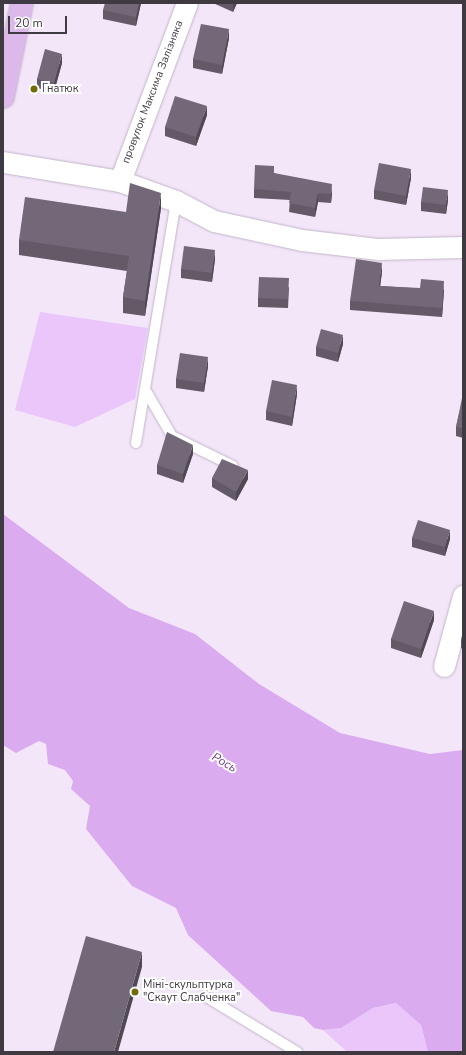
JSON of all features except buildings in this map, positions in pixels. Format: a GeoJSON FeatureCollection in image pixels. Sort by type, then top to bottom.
{"type":"FeatureCollection","features":[{"type":"Feature","properties":{"kind":"main road"},"geometry":{"type":"LineString","coordinates":[[3,98],[22,3]]}},
{"type":"Feature","properties":{"kind":"street","name":"провулок Максима Залізняка"},"geometry":{"type":"LineString","coordinates":[[120,181],[187,3]]}},
{"type":"Feature","properties":{"kind":"street"},"geometry":{"type":"LineString","coordinates":[[3,162],[120,181],[176,201],[214,221],[302,240],[378,249],[463,247]]}},
{"type":"Feature","properties":{"kind":"street"},"geometry":{"type":"LineString","coordinates":[[444,666],[463,596]]}},
{"type":"Feature","properties":{"kind":"lane"},"geometry":{"type":"LineString","coordinates":[[136,443],[146,391],[176,201]]}},
{"type":"Feature","properties":{"kind":"lane"},"geometry":{"type":"LineString","coordinates":[[146,391],[172,436],[240,470]]}},
{"type":"Feature","properties":{"kind":"lane"},"geometry":{"type":"LineString","coordinates":[[205,996],[297,1052]]}},
{"type":"Feature","properties":{"kind":"shaded area"},"geometry":{"type":"Polygon","coordinates":[[[40,312],[148,328],[135,399],[75,427],[15,410],[40,312]]]}},
{"type":"Feature","properties":{"kind":"shaded area"},"geometry":{"type":"Polygon","coordinates":[[[396,1003],[421,1025],[428,1052],[347,1052],[323,1030],[341,1028],[373,1008],[396,1003]]]}},
{"type":"Feature","properties":{"kind":"water","name":"Рось"},"geometry":{"type":"Polygon","coordinates":[[[3,514],[129,608],[195,634],[259,684],[340,733],[430,754],[463,750],[463,1052],[428,1052],[421,1025],[396,1003],[373,1008],[341,1028],[323,1030],[314,1028],[303,1017],[271,1011],[188,935],[176,908],[132,886],[86,829],[90,806],[71,789],[73,781],[65,770],[48,764],[46,744],[39,741],[16,753],[3,745],[3,514]]]}},
{"type":"Feature","properties":{"kind":"place","name":"Гнатюк"},"geometry":{"type":"Point","coordinates":[34,89]}},
{"type":"Feature","properties":{"kind":"place","name":"Міні-скульптурка \"Скаут Слабченка\""},"geometry":{"type":"Point","coordinates":[135,992]}}]}
